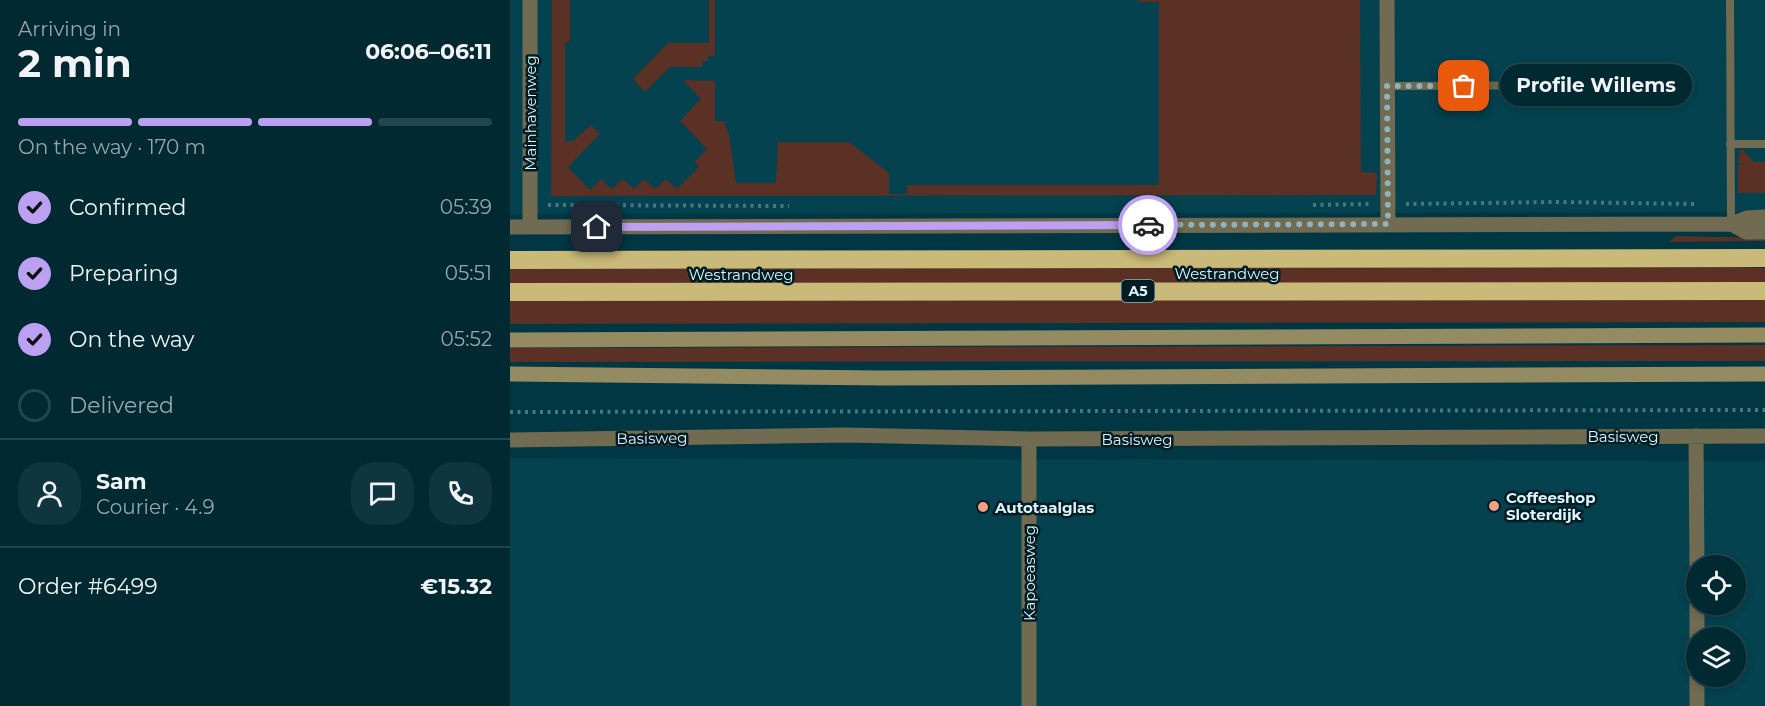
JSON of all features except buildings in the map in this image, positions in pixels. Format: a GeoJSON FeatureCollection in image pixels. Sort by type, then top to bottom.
{"type":"FeatureCollection","features":[{"type":"Feature","properties":{"kind":"highway","name":"Westrandweg"},"geometry":{"type":"LineString","coordinates":[[510,260],[1765,258]]}},
{"type":"Feature","properties":{"kind":"highway","name":"Westrandweg"},"geometry":{"type":"LineString","coordinates":[[510,292],[1765,291]]}},
{"type":"Feature","properties":{"kind":"main road"},"geometry":{"type":"LineString","coordinates":[[510,340],[1765,335]]}},
{"type":"Feature","properties":{"kind":"main road"},"geometry":{"type":"LineString","coordinates":[[510,374],[896,378],[1765,374]]}},
{"type":"Feature","properties":{"kind":"street","name":"Mainhavenweg"},"geometry":{"type":"LineString","coordinates":[[530,0],[530,227]]}},
{"type":"Feature","properties":{"kind":"street"},"geometry":{"type":"LineString","coordinates":[[1387,0],[1388,224]]}},
{"type":"Feature","properties":{"kind":"street"},"geometry":{"type":"LineString","coordinates":[[510,227],[1731,224],[1747,218],[1765,217]]}},
{"type":"Feature","properties":{"kind":"street"},"geometry":{"type":"LineString","coordinates":[[1731,224],[1746,232],[1765,232]]}},
{"type":"Feature","properties":{"kind":"street","name":"Basisweg"},"geometry":{"type":"LineString","coordinates":[[510,440],[845,435],[1029,439],[1765,436]]}},
{"type":"Feature","properties":{"kind":"street"},"geometry":{"type":"LineString","coordinates":[[1696,436],[1697,555]]}},
{"type":"Feature","properties":{"kind":"street","name":"Kapoeasweg"},"geometry":{"type":"LineString","coordinates":[[1029,439],[1029,706]]}},
{"type":"Feature","properties":{"kind":"street"},"geometry":{"type":"LineString","coordinates":[[1697,687],[1697,706]]}},
{"type":"Feature","properties":{"kind":"lane"},"geometry":{"type":"LineString","coordinates":[[1730,0],[1731,224]]}},
{"type":"Feature","properties":{"kind":"lane"},"geometry":{"type":"LineString","coordinates":[[1387,86],[1626,85]]}},
{"type":"Feature","properties":{"kind":"lane"},"geometry":{"type":"LineString","coordinates":[[1730,144],[1765,144]]}},
{"type":"Feature","properties":{"kind":"path"},"geometry":{"type":"LineString","coordinates":[[1305,205],[1556,202],[1696,204]]}},
{"type":"Feature","properties":{"kind":"path"},"geometry":{"type":"LineString","coordinates":[[530,205],[794,206]]}},
{"type":"Feature","properties":{"kind":"path"},"geometry":{"type":"LineString","coordinates":[[510,411],[1765,410]]}},
{"type":"Feature","properties":{"kind":"shaded area"},"geometry":{"type":"Polygon","coordinates":[[[510,0],[1765,0],[1765,212],[510,214],[510,0]]]}},
{"type":"Feature","properties":{"kind":"shaded area"},"geometry":{"type":"Polygon","coordinates":[[[552,0],[570,0],[570,42],[565,43],[565,141],[573,141],[591,125],[600,134],[568,167],[590,190],[601,179],[612,189],[623,179],[634,189],[644,179],[655,189],[666,179],[677,189],[699,167],[695,162],[707,149],[680,121],[701,99],[683,80],[715,81],[715,121],[724,121],[729,135],[736,183],[776,183],[778,142],[849,142],[889,173],[889,194],[907,194],[907,185],[1159,185],[1159,2],[1139,2],[1139,0],[1360,0],[1361,172],[1377,173],[1376,195],[551,196],[552,0]]]}},
{"type":"Feature","properties":{"kind":"shaded area"},"geometry":{"type":"Polygon","coordinates":[[[709,0],[715,0],[715,56],[708,56],[708,61],[702,61],[702,67],[670,67],[645,92],[633,79],[668,43],[709,43],[709,0]]]}},
{"type":"Feature","properties":{"kind":"shaded area"},"geometry":{"type":"Polygon","coordinates":[[[1740,150],[1743,150],[1754,162],[1765,162],[1765,193],[1738,193],[1738,165],[1745,165],[1738,163],[1740,150]]]}},
{"type":"Feature","properties":{"kind":"shaded area"},"geometry":{"type":"Polygon","coordinates":[[[1676,236],[1765,238],[1765,241],[1669,242],[1676,236]]]}},
{"type":"Feature","properties":{"kind":"shaded area"},"geometry":{"type":"Polygon","coordinates":[[[1580,263],[1765,268],[1765,322],[510,324],[510,269],[1580,263]]]}},
{"type":"Feature","properties":{"kind":"shaded area"},"geometry":{"type":"Polygon","coordinates":[[[1765,345],[1765,361],[510,362],[510,348],[1765,345]]]}},
{"type":"Feature","properties":{"kind":"shaded area"},"geometry":{"type":"Polygon","coordinates":[[[510,458],[1765,461],[1765,706],[510,706],[510,458]]]}},
{"type":"Feature","properties":{"kind":"way so far"},"geometry":{"type":"LineString","coordinates":[[1148,225],[1388,224],[1387,86],[1464,86]]}},
{"type":"Feature","properties":{"kind":"place","name":"Profile Willems"},"geometry":{"type":"Point","coordinates":[1464,86]}},
{"type":"Feature","properties":{"kind":"place","name":"Coffeeshop Sloterdijk"},"geometry":{"type":"Point","coordinates":[1494,506]}},
{"type":"Feature","properties":{"kind":"place","name":"Autotaalglas"},"geometry":{"type":"Point","coordinates":[983,507]}},
{"type":"Feature","properties":{"kind":"route"},"geometry":{"type":"LineString","coordinates":[[597,227],[1148,225]]}}]}
